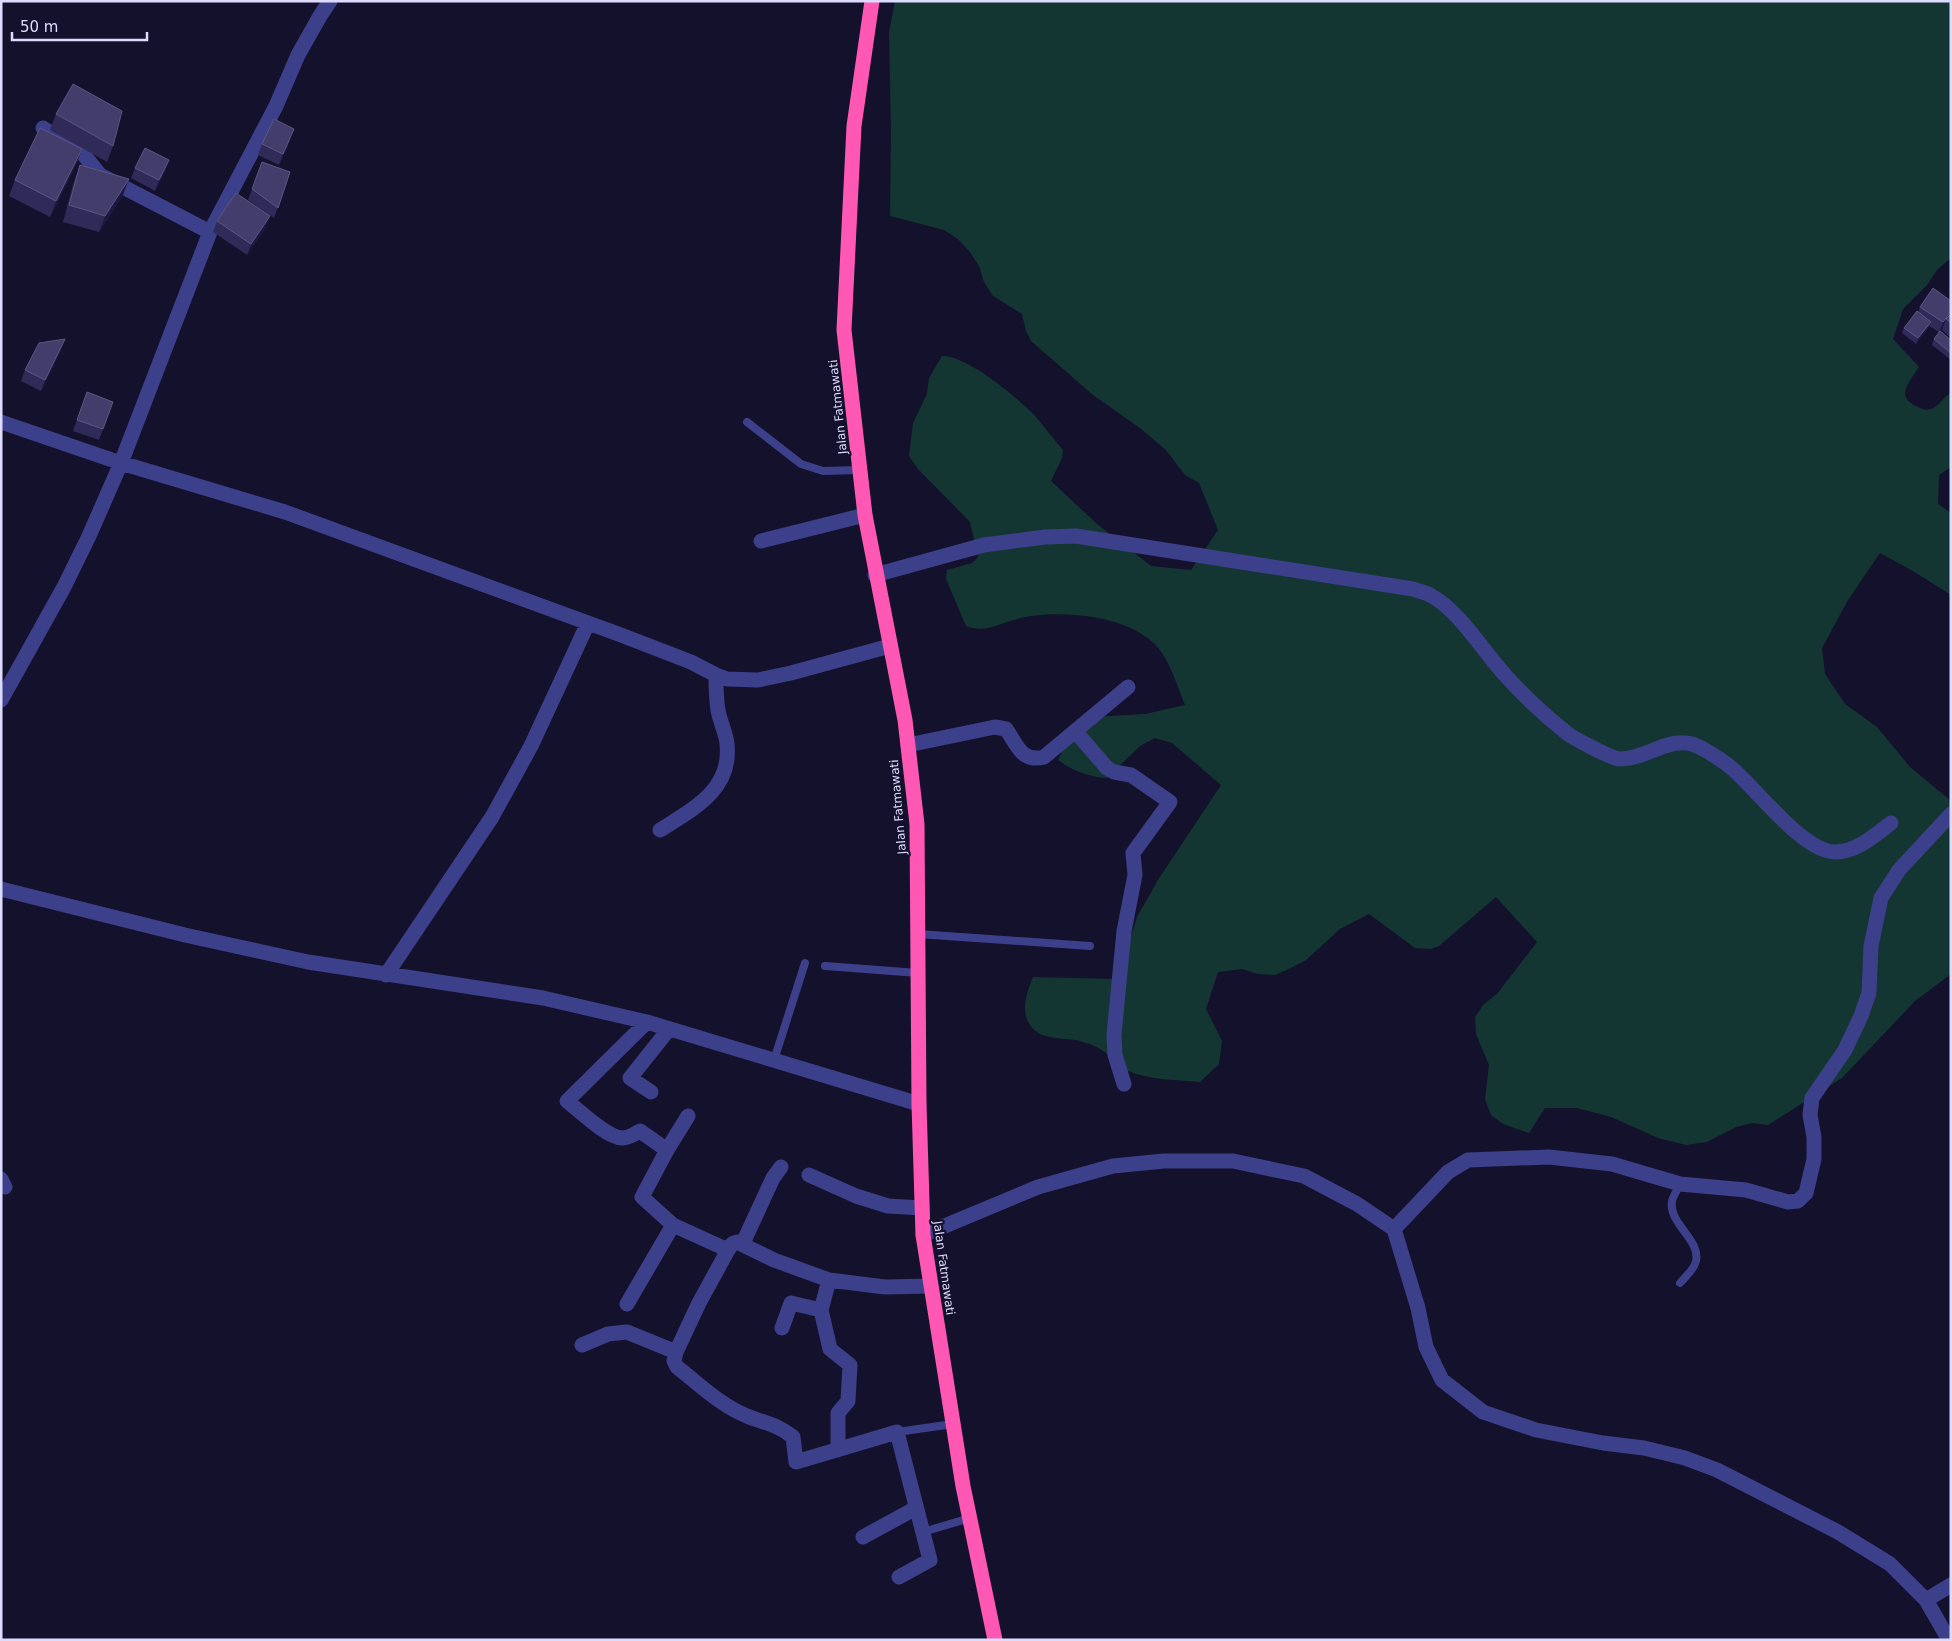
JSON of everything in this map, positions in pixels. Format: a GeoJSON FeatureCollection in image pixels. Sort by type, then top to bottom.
{"type":"FeatureCollection","features":[{"type":"Feature","properties":{"kind":"highway","name":"Jalan Fatmawati"},"geometry":{"type":"LineString","coordinates":[[872,1],[854,126],[844,330],[865,515],[908,744],[917,824],[919,1104],[923,1235],[953,1424],[995,1640]]}},
{"type":"Feature","properties":{"kind":"street"},"geometry":{"type":"LineString","coordinates":[[1,700],[64,587],[121,463],[210,232],[276,106],[298,55],[330,1]]}},
{"type":"Feature","properties":{"kind":"street"},"geometry":{"type":"LineString","coordinates":[[43,128],[84,155],[100,175],[210,232]]}},
{"type":"Feature","properties":{"kind":"street"},"geometry":{"type":"LineString","coordinates":[[1,422],[121,463],[285,512],[588,623],[691,662],[716,676],[727,679],[758,680],[890,646]]}},
{"type":"Feature","properties":{"kind":"street"},"geometry":{"type":"LineString","coordinates":[[761,541],[865,515]]}},
{"type":"Feature","properties":{"kind":"street"},"geometry":{"type":"LineString","coordinates":[[875,575],[984,545],[1045,537],[1076,536],[1413,589],[1430,595],[1451,610],[1504,674],[1532,703],[1570,736],[1592,747],[1618,759],[1636,756],[1675,744],[1692,744],[1728,765],[1782,818],[1822,849],[1835,852],[1850,849],[1867,842],[1891,823]]}},
{"type":"Feature","properties":{"kind":"street"},"geometry":{"type":"LineString","coordinates":[[386,975],[492,817],[531,746],[588,623]]}},
{"type":"Feature","properties":{"kind":"street"},"geometry":{"type":"LineString","coordinates":[[660,830],[700,804],[714,791],[726,766],[727,742],[717,708],[716,676]]}},
{"type":"Feature","properties":{"kind":"street"},"geometry":{"type":"LineString","coordinates":[[908,744],[995,727],[1006,729],[1019,750],[1027,757],[1035,759],[1044,757],[1128,687]]}},
{"type":"Feature","properties":{"kind":"street"},"geometry":{"type":"LineString","coordinates":[[1075,731],[1107,768],[1114,772],[1131,775],[1170,802],[1133,853],[1135,875],[1124,930],[1114,1035],[1115,1054],[1124,1084]]}},
{"type":"Feature","properties":{"kind":"street"},"geometry":{"type":"LineString","coordinates":[[1394,1229],[1448,1172],[1468,1160],[1549,1157],[1612,1164],[1680,1184],[1746,1190],[1788,1202],[1798,1201],[1806,1193],[1814,1159],[1814,1137],[1810,1115],[1812,1098],[1845,1050],[1861,1016],[1869,993],[1872,946],[1881,898],[1899,870],[1951,814]]}},
{"type":"Feature","properties":{"kind":"street"},"geometry":{"type":"LineString","coordinates":[[1,889],[186,935],[308,962],[543,998],[647,1022],[919,1104]]}},
{"type":"Feature","properties":{"kind":"street"},"geometry":{"type":"LineString","coordinates":[[647,1022],[567,1101],[611,1134],[622,1138],[630,1137],[640,1131],[667,1150]]}},
{"type":"Feature","properties":{"kind":"street"},"geometry":{"type":"LineString","coordinates":[[651,1092],[630,1078],[669,1029]]}},
{"type":"Feature","properties":{"kind":"street"},"geometry":{"type":"LineString","coordinates":[[688,1116],[642,1197],[673,1225],[728,1250]]}},
{"type":"Feature","properties":{"kind":"street"},"geometry":{"type":"LineString","coordinates":[[923,1235],[1038,1187],[1113,1166],[1164,1161],[1233,1161],[1304,1176],[1357,1204],[1394,1229],[1418,1308],[1426,1346],[1442,1380],[1483,1412],[1536,1430],[1603,1443],[1644,1448],[1685,1458],[1716,1470],[1838,1532],[1890,1564],[1926,1600],[1949,1640]]}},
{"type":"Feature","properties":{"kind":"street"},"geometry":{"type":"LineString","coordinates":[[743,1243],[773,1178],[781,1167]]}},
{"type":"Feature","properties":{"kind":"street"},"geometry":{"type":"LineString","coordinates":[[809,1175],[856,1196],[888,1206],[922,1208]]}},
{"type":"Feature","properties":{"kind":"street"},"geometry":{"type":"LineString","coordinates":[[627,1304],[673,1225]]}},
{"type":"Feature","properties":{"kind":"street"},"geometry":{"type":"LineString","coordinates":[[899,1577],[930,1560],[898,1432],[796,1462],[792,1437],[783,1429],[768,1422],[746,1416],[714,1397],[677,1367],[674,1361],[676,1352],[699,1303],[728,1250],[732,1244],[737,1242],[743,1243],[774,1260],[829,1280],[885,1287],[931,1286]]}},
{"type":"Feature","properties":{"kind":"street"},"geometry":{"type":"LineString","coordinates":[[829,1280],[821,1310],[830,1349],[850,1365],[848,1401],[838,1413],[838,1450]]}},
{"type":"Feature","properties":{"kind":"street"},"geometry":{"type":"LineString","coordinates":[[782,1328],[791,1304],[821,1310]]}},
{"type":"Feature","properties":{"kind":"street"},"geometry":{"type":"LineString","coordinates":[[582,1345],[608,1334],[628,1332],[676,1352]]}},
{"type":"Feature","properties":{"kind":"street"},"geometry":{"type":"LineString","coordinates":[[863,1537],[916,1508]]}},
{"type":"Feature","properties":{"kind":"street"},"geometry":{"type":"LineString","coordinates":[[1926,1600],[1951,1585]]}},
{"type":"Feature","properties":{"kind":"lane"},"geometry":{"type":"LineString","coordinates":[[747,422],[801,464],[823,472],[860,470]]}},
{"type":"Feature","properties":{"kind":"lane"},"geometry":{"type":"LineString","coordinates":[[918,934],[1090,946]]}},
{"type":"Feature","properties":{"kind":"lane"},"geometry":{"type":"LineString","coordinates":[[774,1060],[804,963]]}},
{"type":"Feature","properties":{"kind":"lane"},"geometry":{"type":"LineString","coordinates":[[825,966],[918,973]]}},
{"type":"Feature","properties":{"kind":"lane"},"geometry":{"type":"LineString","coordinates":[[1680,1184],[1672,1202],[1673,1212],[1694,1247],[1697,1260],[1693,1269],[1680,1283]]}},
{"type":"Feature","properties":{"kind":"lane"},"geometry":{"type":"LineString","coordinates":[[898,1432],[953,1424]]}},
{"type":"Feature","properties":{"kind":"lane"},"geometry":{"type":"LineString","coordinates":[[923,1532],[970,1518]]}},
{"type":"Feature","properties":{"kind":"green space"},"geometry":{"type":"Polygon","coordinates":[[[895,1],[1951,1],[1951,258],[1937,270],[1927,285],[1903,309],[1893,339],[1919,367],[1906,389],[1905,394],[1911,403],[1922,409],[1929,410],[1951,393],[1951,467],[1939,475],[1938,504],[1951,513],[1951,595],[1880,553],[1848,600],[1822,648],[1825,674],[1845,704],[1877,727],[1910,767],[1951,801],[1951,974],[1915,1001],[1842,1078],[1768,1125],[1752,1123],[1736,1127],[1707,1142],[1686,1145],[1658,1138],[1611,1117],[1577,1108],[1545,1108],[1529,1133],[1503,1124],[1491,1115],[1485,1099],[1489,1065],[1476,1034],[1475,1017],[1484,1004],[1497,994],[1537,942],[1496,897],[1439,946],[1431,949],[1415,948],[1369,914],[1340,929],[1306,960],[1275,975],[1258,974],[1242,969],[1218,972],[1206,1009],[1222,1041],[1219,1064],[1200,1082],[1136,1074],[1125,1070],[1094,1046],[1080,1041],[1053,1038],[1034,1030],[1025,1014],[1027,995],[1033,977],[1117,979],[1137,917],[1158,880],[1221,785],[1172,743],[1155,738],[1140,746],[1107,778],[1081,773],[1058,760],[1074,728],[1093,717],[1145,714],[1185,705],[1162,653],[1150,640],[1135,630],[1117,623],[1077,615],[1056,614],[1021,618],[980,629],[966,626],[946,579],[947,570],[972,563],[978,557],[970,522],[918,469],[909,456],[913,423],[927,394],[929,378],[942,356],[953,358],[978,370],[1017,399],[1035,416],[1063,450],[1062,458],[1051,481],[1097,524],[1151,566],[1191,570],[1218,530],[1199,483],[1185,475],[1166,450],[1140,428],[1093,395],[1031,341],[1026,331],[1022,314],[993,296],[984,282],[979,266],[958,239],[944,230],[890,216],[889,32],[895,1]]]}},
{"type":"Feature","properties":{"kind":"building"},"geometry":{"type":"Polygon","coordinates":[[[73,84],[122,111],[113,146],[56,114],[73,84]]]}},
{"type":"Feature","properties":{"kind":"building"},"geometry":{"type":"Polygon","coordinates":[[[274,119],[294,129],[283,154],[262,144],[274,119]]]}},
{"type":"Feature","properties":{"kind":"building"},"geometry":{"type":"Polygon","coordinates":[[[40,128],[82,149],[56,201],[15,180],[40,128]]]}},
{"type":"Feature","properties":{"kind":"building"},"geometry":{"type":"Polygon","coordinates":[[[145,148],[169,160],[159,180],[135,168],[145,148]]]}},
{"type":"Feature","properties":{"kind":"building"},"geometry":{"type":"Polygon","coordinates":[[[262,162],[290,172],[278,208],[252,189],[262,162]]]}},
{"type":"Feature","properties":{"kind":"building"},"geometry":{"type":"Polygon","coordinates":[[[80,165],[129,179],[105,216],[69,205],[80,165]]]}},
{"type":"Feature","properties":{"kind":"building"},"geometry":{"type":"Polygon","coordinates":[[[236,193],[270,216],[251,244],[217,221],[236,193]]]}},
{"type":"Feature","properties":{"kind":"building"},"geometry":{"type":"Polygon","coordinates":[[[1933,288],[1951,301],[1951,311],[1943,322],[1920,307],[1933,288]]]}},
{"type":"Feature","properties":{"kind":"building"},"geometry":{"type":"Polygon","coordinates":[[[1917,311],[1931,322],[1918,338],[1904,328],[1917,311]]]}},
{"type":"Feature","properties":{"kind":"building"},"geometry":{"type":"Polygon","coordinates":[[[1951,314],[1951,323],[1946,319],[1951,314]]]}},
{"type":"Feature","properties":{"kind":"building"},"geometry":{"type":"Polygon","coordinates":[[[1940,331],[1951,340],[1951,353],[1934,339],[1940,331]]]}},
{"type":"Feature","properties":{"kind":"building"},"geometry":{"type":"Polygon","coordinates":[[[65,339],[45,380],[25,370],[39,343],[65,339]]]}},
{"type":"Feature","properties":{"kind":"building"},"geometry":{"type":"Polygon","coordinates":[[[87,392],[113,402],[103,429],[77,420],[87,392]]]}}]}
